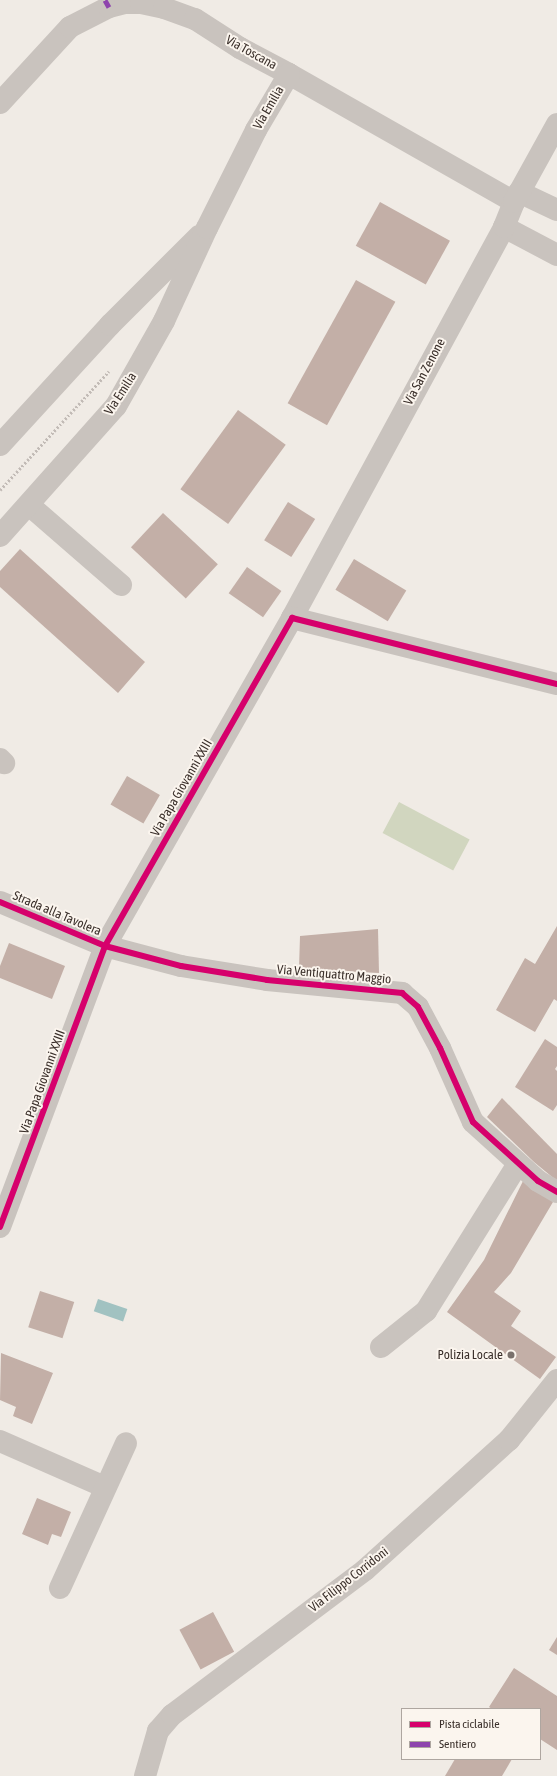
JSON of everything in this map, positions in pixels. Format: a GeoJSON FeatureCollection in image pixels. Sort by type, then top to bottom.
{"type":"FeatureCollection","features":[{"type":"Feature","properties":{"kind":"street","name":"Via Toscana"},"geometry":{"type":"LineString","coordinates":[[0,103],[70,27],[109,7],[125,3],[164,8],[195,19],[240,48],[516,197],[557,210]]}},
{"type":"Feature","properties":{"kind":"street","name":"Via Emilia"},"geometry":{"type":"LineString","coordinates":[[0,536],[116,406],[164,321],[207,228],[256,130],[289,74]]}},
{"type":"Feature","properties":{"kind":"street","name":"Via San Zenone"},"geometry":{"type":"LineString","coordinates":[[292,618],[504,227],[516,197],[557,124]]}},
{"type":"Feature","properties":{"kind":"street"},"geometry":{"type":"LineString","coordinates":[[504,227],[557,255]]}},
{"type":"Feature","properties":{"kind":"street","name":"Via Emilia"},"geometry":{"type":"LineString","coordinates":[[0,445],[110,325],[207,228]]}},
{"type":"Feature","properties":{"kind":"street"},"geometry":{"type":"LineString","coordinates":[[29,505],[121,585]]}},
{"type":"Feature","properties":{"kind":"street"},"geometry":{"type":"LineString","coordinates":[[292,618],[557,684]]}},
{"type":"Feature","properties":{"kind":"street","name":"Via Papa Giovanni XXIII"},"geometry":{"type":"LineString","coordinates":[[0,1227],[105,946],[292,618]]}},
{"type":"Feature","properties":{"kind":"street","name":"Strada alla Tavolera"},"geometry":{"type":"LineString","coordinates":[[0,902],[105,946]]}},
{"type":"Feature","properties":{"kind":"street","name":"Via Ventiquattro Maggio"},"geometry":{"type":"LineString","coordinates":[[105,946],[180,966],[267,980],[402,993],[418,1007],[440,1048],[473,1122],[538,1181],[557,1192]]}},
{"type":"Feature","properties":{"kind":"street"},"geometry":{"type":"LineString","coordinates":[[381,1347],[426,1311],[518,1164]]}},
{"type":"Feature","properties":{"kind":"street","name":"Via Filippo Corridoni"},"geometry":{"type":"LineString","coordinates":[[145,1776],[158,1731],[172,1714],[365,1570],[509,1440],[557,1380]]}},
{"type":"Feature","properties":{"kind":"street"},"geometry":{"type":"LineString","coordinates":[[0,1441],[105,1487]]}},
{"type":"Feature","properties":{"kind":"street"},"geometry":{"type":"LineString","coordinates":[[60,1588],[126,1443]]}},
{"type":"Feature","properties":{"kind":"path"},"geometry":{"type":"LineString","coordinates":[[0,490],[113,367]]}},
{"type":"Feature","properties":{"kind":"green space"},"geometry":{"type":"Polygon","coordinates":[[[399,802],[470,840],[453,870],[383,833],[399,802]]]}},
{"type":"Feature","properties":{"kind":"water"},"geometry":{"type":"Polygon","coordinates":[[[98,1299],[127,1309],[123,1321],[94,1311],[98,1299]]]}},
{"type":"Feature","properties":{"kind":"building"},"geometry":{"type":"Polygon","coordinates":[[[380,202],[450,241],[426,285],[356,246],[380,202]]]}},
{"type":"Feature","properties":{"kind":"building"},"geometry":{"type":"Polygon","coordinates":[[[356,280],[395,302],[327,425],[288,403],[356,280]]]}},
{"type":"Feature","properties":{"kind":"building"},"geometry":{"type":"Polygon","coordinates":[[[238,410],[286,445],[228,524],[180,489],[238,410]]]}},
{"type":"Feature","properties":{"kind":"building"},"geometry":{"type":"Polygon","coordinates":[[[288,502],[315,519],[291,557],[264,540],[288,502]]]}},
{"type":"Feature","properties":{"kind":"building"},"geometry":{"type":"Polygon","coordinates":[[[163,513],[218,564],[186,599],[131,547],[163,513]]]}},
{"type":"Feature","properties":{"kind":"building"},"geometry":{"type":"Polygon","coordinates":[[[20,549],[145,662],[118,693],[0,587],[0,571],[20,549]]]}},
{"type":"Feature","properties":{"kind":"building"},"geometry":{"type":"Polygon","coordinates":[[[354,559],[406,590],[388,621],[335,590],[354,559]]]}},
{"type":"Feature","properties":{"kind":"building"},"geometry":{"type":"Polygon","coordinates":[[[247,567],[281,591],[263,617],[229,593],[247,567]]]}},
{"type":"Feature","properties":{"kind":"building"},"geometry":{"type":"Polygon","coordinates":[[[127,776],[160,795],[143,824],[110,805],[127,776]]]}},
{"type":"Feature","properties":{"kind":"building"},"geometry":{"type":"Polygon","coordinates":[[[557,926],[557,1001],[554,999],[535,1032],[496,1010],[525,958],[535,964],[557,926]]]}},
{"type":"Feature","properties":{"kind":"building"},"geometry":{"type":"Polygon","coordinates":[[[378,929],[379,973],[299,969],[300,936],[378,929]]]}},
{"type":"Feature","properties":{"kind":"building"},"geometry":{"type":"Polygon","coordinates":[[[9,943],[65,966],[52,999],[0,978],[0,966],[9,943]]]}},
{"type":"Feature","properties":{"kind":"building"},"geometry":{"type":"Polygon","coordinates":[[[545,1039],[557,1047],[557,1066],[555,1069],[557,1071],[557,1105],[553,1111],[515,1087],[545,1039]]]}},
{"type":"Feature","properties":{"kind":"building"},"geometry":{"type":"Polygon","coordinates":[[[502,1098],[557,1154],[557,1181],[534,1162],[487,1117],[502,1098]]]}},
{"type":"Feature","properties":{"kind":"building"},"geometry":{"type":"Polygon","coordinates":[[[524,1179],[553,1202],[511,1273],[494,1292],[521,1311],[511,1326],[556,1357],[540,1379],[447,1312],[484,1260],[524,1179]]]}},
{"type":"Feature","properties":{"kind":"building"},"geometry":{"type":"Polygon","coordinates":[[[40,1291],[74,1302],[62,1338],[28,1327],[40,1291]]]}},
{"type":"Feature","properties":{"kind":"building"},"geometry":{"type":"Polygon","coordinates":[[[1,1353],[53,1373],[32,1424],[13,1416],[16,1407],[0,1400],[1,1353]]]}},
{"type":"Feature","properties":{"kind":"building"},"geometry":{"type":"Polygon","coordinates":[[[37,1498],[71,1512],[61,1537],[52,1534],[48,1545],[22,1534],[37,1498]]]}},
{"type":"Feature","properties":{"kind":"building"},"geometry":{"type":"Polygon","coordinates":[[[213,1612],[234,1652],[201,1670],[179,1630],[213,1612]]]}},
{"type":"Feature","properties":{"kind":"building"},"geometry":{"type":"Polygon","coordinates":[[[557,1637],[557,1655],[549,1650],[557,1637]]]}},
{"type":"Feature","properties":{"kind":"building"},"geometry":{"type":"Polygon","coordinates":[[[514,1668],[557,1696],[557,1750],[541,1740],[541,1708],[489,1707],[514,1668]]]}},
{"type":"Feature","properties":{"kind":"building"},"geometry":{"type":"Polygon","coordinates":[[[454,1760],[511,1760],[502,1776],[445,1776],[454,1760]]]}},
{"type":"Feature","properties":{"kind":"marked path"},"geometry":{"type":"LineString","coordinates":[[105,0],[109,7]]}},
{"type":"Feature","properties":{"kind":"cycle path"},"geometry":{"type":"LineString","coordinates":[[0,1227],[105,946],[292,618],[557,684]]}},
{"type":"Feature","properties":{"kind":"cycle path"},"geometry":{"type":"LineString","coordinates":[[0,902],[105,946],[181,966],[267,980],[402,993],[418,1007],[440,1048],[473,1122],[538,1181],[557,1192]]}},
{"type":"Feature","properties":{"kind":"place","name":"Polizia Locale"},"geometry":{"type":"Point","coordinates":[511,1355]}}]}
